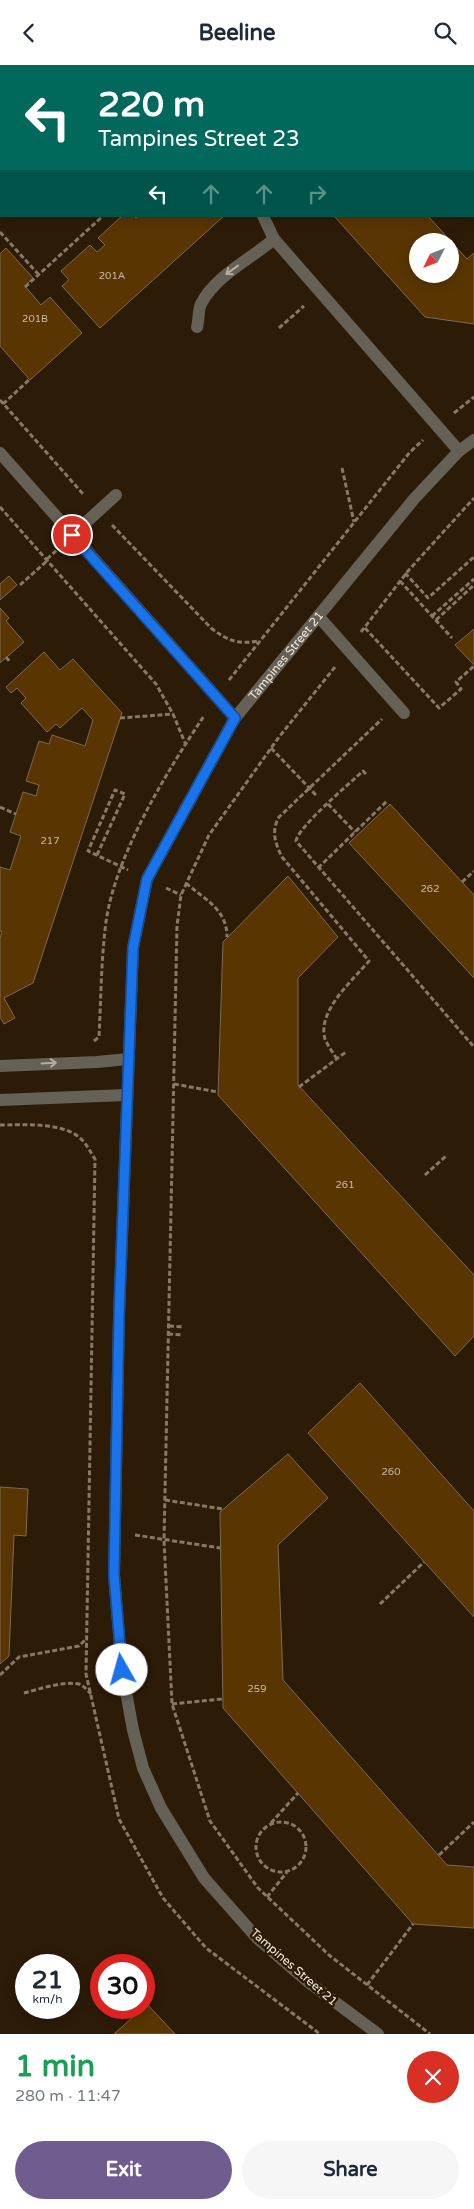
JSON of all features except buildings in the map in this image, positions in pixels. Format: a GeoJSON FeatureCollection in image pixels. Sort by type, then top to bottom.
{"type":"FeatureCollection","features":[{"type":"Feature","properties":{"kind":"street"},"geometry":{"type":"LineString","coordinates":[[263,217],[274,239],[459,451]]}},
{"type":"Feature","properties":{"kind":"street"},"geometry":{"type":"LineString","coordinates":[[198,327],[201,305],[225,275],[274,239]]}},
{"type":"Feature","properties":{"kind":"street","name":"Tampines Street 21"},"geometry":{"type":"LineString","coordinates":[[378,2034],[307,1981],[258,1939],[204,1878],[161,1808],[143,1768],[133,1730],[122,1670],[114,1575],[126,1095],[133,948],[147,879],[235,718],[414,499],[459,451],[474,439]]}},
{"type":"Feature","properties":{"kind":"street"},"geometry":{"type":"LineString","coordinates":[[0,453],[235,718]]}},
{"type":"Feature","properties":{"kind":"street"},"geometry":{"type":"LineString","coordinates":[[72,535],[116,495]]}},
{"type":"Feature","properties":{"kind":"street"},"geometry":{"type":"LineString","coordinates":[[319,617],[404,713]]}},
{"type":"Feature","properties":{"kind":"street"},"geometry":{"type":"LineString","coordinates":[[0,1066],[128,1059]]}},
{"type":"Feature","properties":{"kind":"street"},"geometry":{"type":"LineString","coordinates":[[0,1100],[126,1095]]}},
{"type":"Feature","properties":{"kind":"path"},"geometry":{"type":"LineString","coordinates":[[25,287],[102,217]]}},
{"type":"Feature","properties":{"kind":"path"},"geometry":{"type":"LineString","coordinates":[[0,232],[39,275]]}},
{"type":"Feature","properties":{"kind":"path"},"geometry":{"type":"LineString","coordinates":[[279,328],[320,292]]}},
{"type":"Feature","properties":{"kind":"path"},"geometry":{"type":"LineString","coordinates":[[3,404],[30,379]]}},
{"type":"Feature","properties":{"kind":"path"},"geometry":{"type":"LineString","coordinates":[[0,400],[99,511],[211,628],[223,637],[243,644],[258,641],[410,452],[437,426],[474,397]]}},
{"type":"Feature","properties":{"kind":"path"},"geometry":{"type":"LineString","coordinates":[[342,468],[354,522]]}},
{"type":"Feature","properties":{"kind":"path"},"geometry":{"type":"LineString","coordinates":[[430,2034],[329,1955],[258,1889],[210,1821],[172,1704],[164,1540],[177,926],[181,895],[209,835],[271,748],[407,572],[474,498]]}},
{"type":"Feature","properties":{"kind":"path"},"geometry":{"type":"LineString","coordinates":[[0,507],[156,684],[173,714],[186,744]]}},
{"type":"Feature","properties":{"kind":"path"},"geometry":{"type":"LineString","coordinates":[[407,572],[428,598],[474,557]]}},
{"type":"Feature","properties":{"kind":"path"},"geometry":{"type":"LineString","coordinates":[[20,585],[48,560]]}},
{"type":"Feature","properties":{"kind":"path"},"geometry":{"type":"LineString","coordinates":[[432,616],[474,579]]}},
{"type":"Feature","properties":{"kind":"path"},"geometry":{"type":"LineString","coordinates":[[400,581],[452,638]]}},
{"type":"Feature","properties":{"kind":"path"},"geometry":{"type":"LineString","coordinates":[[436,620],[474,585]]}},
{"type":"Feature","properties":{"kind":"path"},"geometry":{"type":"LineString","coordinates":[[365,628],[438,708],[461,689],[456,683],[474,666]]}},
{"type":"Feature","properties":{"kind":"path"},"geometry":{"type":"LineString","coordinates":[[6,657],[10,663]]}},
{"type":"Feature","properties":{"kind":"path"},"geometry":{"type":"LineString","coordinates":[[120,718],[173,714]]}},
{"type":"Feature","properties":{"kind":"path"},"geometry":{"type":"LineString","coordinates":[[337,1059],[325,1039],[324,1020],[329,1010],[369,961],[282,857],[277,847],[274,832],[275,824],[279,817],[387,715]]}},
{"type":"Feature","properties":{"kind":"path"},"geometry":{"type":"LineString","coordinates":[[271,748],[316,795]]}},
{"type":"Feature","properties":{"kind":"path"},"geometry":{"type":"LineString","coordinates":[[366,774],[363,771],[328,804],[301,831],[296,841],[318,869],[474,1047]]}},
{"type":"Feature","properties":{"kind":"path"},"geometry":{"type":"LineString","coordinates":[[98,855],[125,794],[115,790],[88,851],[120,866]]}},
{"type":"Feature","properties":{"kind":"path"},"geometry":{"type":"LineString","coordinates":[[318,869],[387,801]]}},
{"type":"Feature","properties":{"kind":"path"},"geometry":{"type":"LineString","coordinates":[[328,804],[355,832]]}},
{"type":"Feature","properties":{"kind":"path"},"geometry":{"type":"LineString","coordinates":[[0,807],[16,814]]}},
{"type":"Feature","properties":{"kind":"path"},"geometry":{"type":"LineString","coordinates":[[462,882],[474,871]]}},
{"type":"Feature","properties":{"kind":"path"},"geometry":{"type":"LineString","coordinates":[[186,883],[216,907],[226,924],[227,937]]}},
{"type":"Feature","properties":{"kind":"path"},"geometry":{"type":"LineString","coordinates":[[299,1087],[346,1052]]}},
{"type":"Feature","properties":{"kind":"path"},"geometry":{"type":"LineString","coordinates":[[174,1084],[218,1092]]}},
{"type":"Feature","properties":{"kind":"path"},"geometry":{"type":"LineString","coordinates":[[0,1125],[44,1125],[64,1130],[83,1140],[95,1159]]}},
{"type":"Feature","properties":{"kind":"path"},"geometry":{"type":"LineString","coordinates":[[425,1175],[446,1156]]}},
{"type":"Feature","properties":{"kind":"path"},"geometry":{"type":"LineString","coordinates":[[169,1326],[184,1327]]}},
{"type":"Feature","properties":{"kind":"path"},"geometry":{"type":"LineString","coordinates":[[168,1334],[182,1335]]}},
{"type":"Feature","properties":{"kind":"path"},"geometry":{"type":"LineString","coordinates":[[165,1500],[223,1509]]}},
{"type":"Feature","properties":{"kind":"path"},"geometry":{"type":"LineString","coordinates":[[115,1531],[220,1548]]}},
{"type":"Feature","properties":{"kind":"path"},"geometry":{"type":"LineString","coordinates":[[380,1604],[424,1562]]}},
{"type":"Feature","properties":{"kind":"path"},"geometry":{"type":"LineString","coordinates":[[0,1675],[19,1657],[80,1647],[87,1636]]}},
{"type":"Feature","properties":{"kind":"path"},"geometry":{"type":"LineString","coordinates":[[24,1693],[74,1684],[84,1687],[91,1695]]}},
{"type":"Feature","properties":{"kind":"path"},"geometry":{"type":"LineString","coordinates":[[172,1704],[223,1699]]}},
{"type":"Feature","properties":{"kind":"path"},"geometry":{"type":"LineString","coordinates":[[287,1872],[271,1870],[258,1859],[256,1842],[264,1828],[271,1823],[298,1793]]}},
{"type":"Feature","properties":{"kind":"path"},"geometry":{"type":"LineString","coordinates":[[267,1897],[287,1872],[301,1863],[307,1847],[305,1839],[295,1825],[279,1821],[271,1823]]}},
{"type":"Feature","properties":{"kind":"path"},"geometry":{"type":"LineString","coordinates":[[439,1855],[474,1822]]}},
{"type":"Feature","properties":{"kind":"path"},"geometry":{"type":"LineString","coordinates":[[367,1985],[413,1924]]}},
{"type":"Feature","properties":{"kind":"route"},"geometry":{"type":"LineString","coordinates":[[72,535],[235,718],[147,879],[138,914],[133,948],[119,1316],[114,1575],[122,1670]]}}]}
